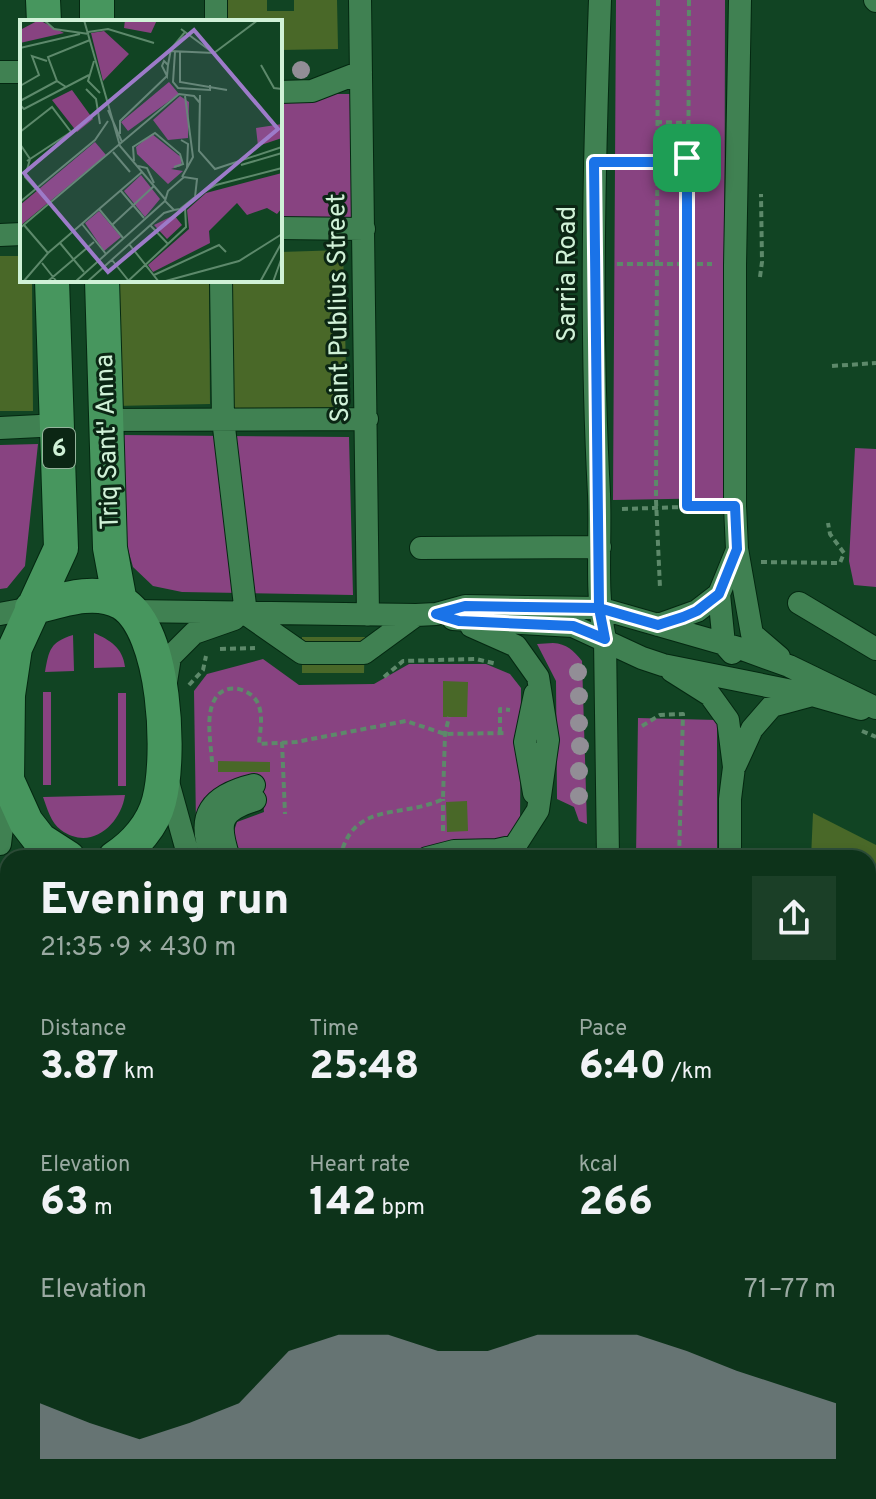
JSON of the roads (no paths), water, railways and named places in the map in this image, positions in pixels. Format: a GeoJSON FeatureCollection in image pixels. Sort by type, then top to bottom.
{"type":"FeatureCollection","features":[{"type":"Feature","properties":{"kind":"highway"},"geometry":{"type":"LineString","coordinates":[[43,0],[44,20]]}},
{"type":"Feature","properties":{"kind":"highway","name":"Triq Sant' Anna"},"geometry":{"type":"LineString","coordinates":[[16,611],[61,548],[52,282]]}},
{"type":"Feature","properties":{"kind":"highway","name":"Triq Sant' Anna"},"geometry":{"type":"LineString","coordinates":[[102,282],[110,548],[126,607]]}},
{"type":"Feature","properties":{"kind":"highway"},"geometry":{"type":"LineString","coordinates":[[16,611],[66,599],[95,596],[126,607]]}},
{"type":"Feature","properties":{"kind":"highway","name":"6"},"geometry":{"type":"LineString","coordinates":[[126,607],[176,692],[159,804],[133,846],[127,850]]}},
{"type":"Feature","properties":{"kind":"highway","name":"6"},"geometry":{"type":"LineString","coordinates":[[16,611],[15,648],[4,690],[7,780],[26,822],[40,840],[56,850]]}},
{"type":"Feature","properties":{"kind":"street","name":"Saint Publius Street"},"geometry":{"type":"LineString","coordinates":[[360,0],[368,615]]}},
{"type":"Feature","properties":{"kind":"street","name":"Sarria Road"},"geometry":{"type":"LineString","coordinates":[[600,0],[594,162],[595,424],[599,608],[605,639],[608,850]]}},
{"type":"Feature","properties":{"kind":"street"},"geometry":{"type":"LineString","coordinates":[[740,0],[735,506],[752,634],[789,666]]}},
{"type":"Feature","properties":{"kind":"street"},"geometry":{"type":"LineString","coordinates":[[282,92],[312,91],[361,72]]}},
{"type":"Feature","properties":{"kind":"street"},"geometry":{"type":"LineString","coordinates":[[282,228],[364,229]]}},
{"type":"Feature","properties":{"kind":"street"},"geometry":{"type":"LineString","coordinates":[[221,282],[223,419],[246,614],[302,653],[364,653],[426,614],[459,621],[573,626],[663,665],[876,710]]}},
{"type":"Feature","properties":{"kind":"street"},"geometry":{"type":"LineString","coordinates":[[104,420],[367,419]]}},
{"type":"Feature","properties":{"kind":"street"},"geometry":{"type":"LineString","coordinates":[[0,428],[59,425]]}},
{"type":"Feature","properties":{"kind":"street"},"geometry":{"type":"LineString","coordinates":[[421,548],[600,547]]}},
{"type":"Feature","properties":{"kind":"street","name":"Sarria Road"},"geometry":{"type":"LineString","coordinates":[[600,547],[610,582],[619,596],[658,625]]}},
{"type":"Feature","properties":{"kind":"street"},"geometry":{"type":"LineString","coordinates":[[658,625],[697,611],[719,594],[744,556]]}},
{"type":"Feature","properties":{"kind":"street"},"geometry":{"type":"LineString","coordinates":[[719,594],[724,644],[743,667],[812,695]]}},
{"type":"Feature","properties":{"kind":"street"},"geometry":{"type":"LineString","coordinates":[[799,603],[876,649]]}},
{"type":"Feature","properties":{"kind":"street"},"geometry":{"type":"LineString","coordinates":[[126,607],[246,614],[368,615],[426,614],[465,606],[599,608],[789,666],[876,710]]}},
{"type":"Feature","properties":{"kind":"street"},"geometry":{"type":"LineString","coordinates":[[176,692],[170,657],[194,633],[246,614]]}},
{"type":"Feature","properties":{"kind":"street"},"geometry":{"type":"LineString","coordinates":[[459,621],[516,646],[538,677],[548,740],[538,810],[515,846],[497,850]]}},
{"type":"Feature","properties":{"kind":"street"},"geometry":{"type":"LineString","coordinates":[[663,665],[710,695],[728,720],[734,767],[730,799],[730,850]]}},
{"type":"Feature","properties":{"kind":"street"},"geometry":{"type":"LineString","coordinates":[[734,767],[752,729],[772,706],[812,695]]}},
{"type":"Feature","properties":{"kind":"street"},"geometry":{"type":"LineString","coordinates":[[164,769],[186,850]]}},
{"type":"Feature","properties":{"kind":"street"},"geometry":{"type":"LineString","coordinates":[[0,844],[7,780]]}},
{"type":"Feature","properties":{"kind":"street"},"geometry":{"type":"LineString","coordinates":[[209,850],[205,828],[211,807],[230,790],[255,792],[234,806],[223,819],[222,836],[226,850]]}},
{"type":"Feature","properties":{"kind":"street"},"geometry":{"type":"LineString","coordinates":[[177,823],[179,850]]}}]}
